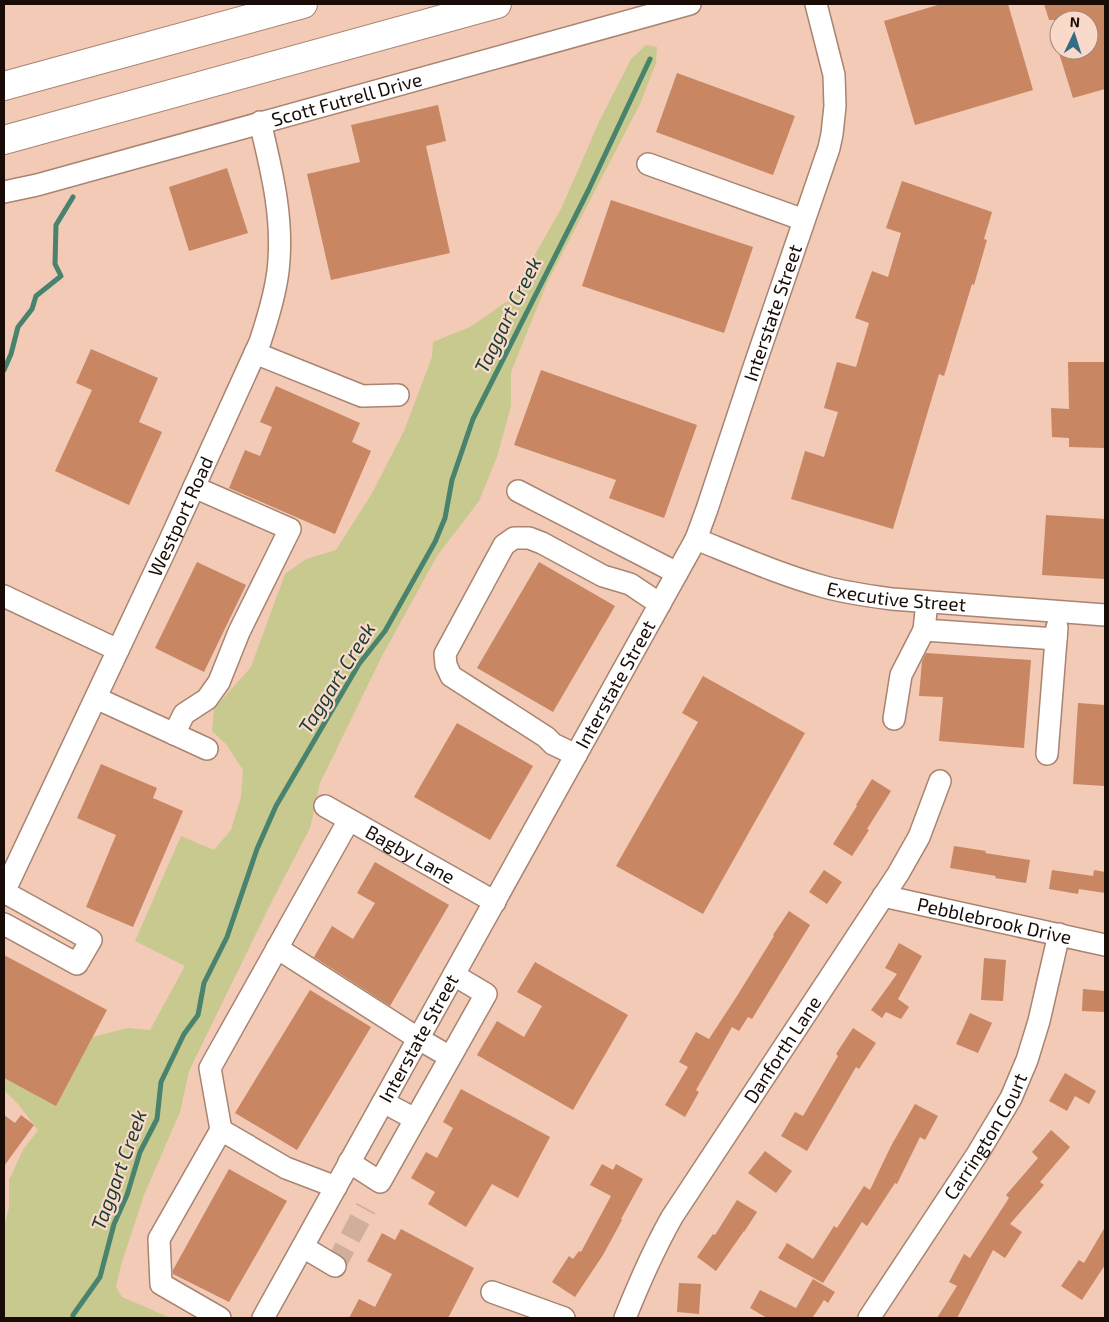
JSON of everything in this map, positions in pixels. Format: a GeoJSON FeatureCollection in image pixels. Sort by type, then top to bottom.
{"type":"FeatureCollection","features":[{"type":"Feature","properties":{"kind":"highway"},"geometry":{"type":"LineString","coordinates":[[4,86],[303,4]]}},
{"type":"Feature","properties":{"kind":"highway"},"geometry":{"type":"LineString","coordinates":[[4,140],[497,4]]}},
{"type":"Feature","properties":{"kind":"street","name":"Scott Futrell Drive"},"geometry":{"type":"LineString","coordinates":[[4,192],[37,185],[690,4]]}},
{"type":"Feature","properties":{"kind":"street","name":"Interstate Street"},"geometry":{"type":"LineString","coordinates":[[263,1318],[696,539],[829,148],[835,106],[834,74],[816,4]]}},
{"type":"Feature","properties":{"kind":"street","name":"Westport Road"},"geometry":{"type":"LineString","coordinates":[[4,892],[194,487],[260,342],[272,307],[278,271],[279,222],[275,183],[260,122]]}},
{"type":"Feature","properties":{"kind":"street"},"geometry":{"type":"LineString","coordinates":[[648,164],[804,220]]}},
{"type":"Feature","properties":{"kind":"street"},"geometry":{"type":"LineString","coordinates":[[255,353],[362,396],[398,395]]}},
{"type":"Feature","properties":{"kind":"street"},"geometry":{"type":"LineString","coordinates":[[174,734],[184,714],[207,698],[219,682],[239,632],[290,529],[194,487]]}},
{"type":"Feature","properties":{"kind":"street"},"geometry":{"type":"LineString","coordinates":[[518,491],[677,574]]}},
{"type":"Feature","properties":{"kind":"street"},"geometry":{"type":"LineString","coordinates":[[576,755],[553,744],[546,737],[451,676],[446,664],[445,654],[504,545],[514,538],[529,538],[542,543],[602,576],[630,584],[660,604]]}},
{"type":"Feature","properties":{"kind":"street","name":"Executive Street"},"geometry":{"type":"LineString","coordinates":[[696,539],[757,564],[826,587],[870,596],[1105,615]]}},
{"type":"Feature","properties":{"kind":"street"},"geometry":{"type":"LineString","coordinates":[[4,596],[118,650]]}},
{"type":"Feature","properties":{"kind":"street"},"geometry":{"type":"LineString","coordinates":[[894,719],[901,674],[924,630],[927,602]]}},
{"type":"Feature","properties":{"kind":"street"},"geometry":{"type":"LineString","coordinates":[[1047,754],[1058,611]]}},
{"type":"Feature","properties":{"kind":"street"},"geometry":{"type":"LineString","coordinates":[[924,630],[1056,639]]}},
{"type":"Feature","properties":{"kind":"street"},"geometry":{"type":"LineString","coordinates":[[96,698],[207,749]]}},
{"type":"Feature","properties":{"kind":"street","name":"Danforth Lane"},"geometry":{"type":"LineString","coordinates":[[625,1318],[637,1288],[672,1216],[898,874],[919,837],[940,781]]}},
{"type":"Feature","properties":{"kind":"street","name":"Bagby Lane"},"geometry":{"type":"LineString","coordinates":[[325,806],[495,902]]}},
{"type":"Feature","properties":{"kind":"street"},"geometry":{"type":"LineString","coordinates":[[220,1318],[161,1284],[159,1239],[221,1130],[210,1068],[349,820]]}},
{"type":"Feature","properties":{"kind":"street"},"geometry":{"type":"LineString","coordinates":[[4,892],[91,940],[77,964],[4,924]]}},
{"type":"Feature","properties":{"kind":"street","name":"Pebblebrook Drive"},"geometry":{"type":"LineString","coordinates":[[884,896],[1105,944]]}},
{"type":"Feature","properties":{"kind":"street","name":"Carrington Court"},"geometry":{"type":"LineString","coordinates":[[869,1318],[978,1152],[1011,1098],[1027,1060],[1037,1029],[1059,934]]}},
{"type":"Feature","properties":{"kind":"street"},"geometry":{"type":"LineString","coordinates":[[277,948],[450,1057]]}},
{"type":"Feature","properties":{"kind":"street"},"geometry":{"type":"LineString","coordinates":[[349,1162],[380,1182],[486,994],[454,975]]}},
{"type":"Feature","properties":{"kind":"street"},"geometry":{"type":"LineString","coordinates":[[383,1102],[414,1120]]}},
{"type":"Feature","properties":{"kind":"street"},"geometry":{"type":"LineString","coordinates":[[221,1130],[286,1168],[336,1187]]}},
{"type":"Feature","properties":{"kind":"street"},"geometry":{"type":"LineString","coordinates":[[303,1247],[335,1266]]}},
{"type":"Feature","properties":{"kind":"street"},"geometry":{"type":"LineString","coordinates":[[492,1292],[564,1318]]}},
{"type":"Feature","properties":{"kind":"green space"},"geometry":{"type":"Polygon","coordinates":[[[646,45],[657,47],[656,63],[640,104],[547,283],[511,372],[511,406],[497,457],[479,501],[437,556],[382,656],[320,783],[310,828],[189,1071],[180,1112],[144,1195],[121,1265],[116,1287],[122,1297],[171,1318],[4,1318],[4,1229],[9,1207],[9,1180],[23,1150],[38,1130],[18,1104],[4,1090],[5,1079],[56,1105],[93,1037],[128,1028],[150,1030],[185,966],[135,941],[181,836],[214,850],[231,830],[241,797],[243,770],[226,744],[212,731],[214,709],[251,667],[285,574],[306,559],[336,550],[371,495],[404,431],[432,357],[433,342],[470,327],[509,300],[561,209],[599,122],[631,59],[646,45]]]}},
{"type":"Feature","properties":{"kind":"building"},"geometry":{"type":"Polygon","coordinates":[[[941,4],[1008,4],[1033,90],[915,125],[884,21],[941,4]]]}},
{"type":"Feature","properties":{"kind":"building"},"geometry":{"type":"Polygon","coordinates":[[[1044,4],[1105,4],[1105,89],[1073,98],[1061,60],[1099,60],[1099,10],[1049,10],[1049,20],[1044,4]]]}},
{"type":"Feature","properties":{"kind":"building"},"geometry":{"type":"Polygon","coordinates":[[[677,73],[795,116],[773,175],[656,132],[677,73]]]}},
{"type":"Feature","properties":{"kind":"building"},"geometry":{"type":"Polygon","coordinates":[[[438,105],[446,141],[426,146],[450,253],[331,280],[307,174],[360,162],[351,125],[438,105]]]}},
{"type":"Feature","properties":{"kind":"building"},"geometry":{"type":"Polygon","coordinates":[[[227,168],[248,233],[189,251],[169,187],[227,168]]]}},
{"type":"Feature","properties":{"kind":"building"},"geometry":{"type":"Polygon","coordinates":[[[902,181],[992,212],[984,239],[987,240],[974,285],[972,284],[944,376],[939,374],[893,529],[791,499],[805,451],[824,457],[838,412],[824,408],[837,362],[856,367],[869,323],[855,318],[872,271],[888,277],[901,233],[886,228],[902,181]]]}},
{"type":"Feature","properties":{"kind":"building"},"geometry":{"type":"Polygon","coordinates":[[[611,200],[753,247],[724,333],[582,286],[611,200]]]}},
{"type":"Feature","properties":{"kind":"building"},"geometry":{"type":"Polygon","coordinates":[[[91,349],[158,378],[139,422],[162,432],[129,505],[55,471],[92,390],[76,383],[91,349]]]}},
{"type":"Feature","properties":{"kind":"building"},"geometry":{"type":"Polygon","coordinates":[[[1068,362],[1105,362],[1105,448],[1069,447],[1069,438],[1052,437],[1051,408],[1069,409],[1068,362]]]}},
{"type":"Feature","properties":{"kind":"building"},"geometry":{"type":"Polygon","coordinates":[[[541,370],[697,425],[664,518],[609,498],[616,480],[514,445],[541,370]]]}},
{"type":"Feature","properties":{"kind":"building"},"geometry":{"type":"Polygon","coordinates":[[[276,386],[360,423],[352,442],[371,451],[335,534],[229,488],[245,450],[260,456],[272,427],[260,422],[276,386]]]}},
{"type":"Feature","properties":{"kind":"building"},"geometry":{"type":"Polygon","coordinates":[[[1046,515],[1105,519],[1105,579],[1042,575],[1046,515]]]}},
{"type":"Feature","properties":{"kind":"building"},"geometry":{"type":"Polygon","coordinates":[[[197,562],[246,585],[204,672],[155,648],[197,562]]]}},
{"type":"Feature","properties":{"kind":"building"},"geometry":{"type":"Polygon","coordinates":[[[539,562],[615,606],[553,712],[477,668],[539,562]]]}},
{"type":"Feature","properties":{"kind":"building"},"geometry":{"type":"Polygon","coordinates":[[[926,653],[1031,660],[1024,748],[939,741],[943,697],[919,696],[922,661],[926,653]]]}},
{"type":"Feature","properties":{"kind":"building"},"geometry":{"type":"Polygon","coordinates":[[[703,676],[805,733],[703,914],[616,866],[698,722],[682,713],[703,676]]]}},
{"type":"Feature","properties":{"kind":"building"},"geometry":{"type":"Polygon","coordinates":[[[1078,703],[1105,705],[1105,786],[1073,784],[1078,703]]]}},
{"type":"Feature","properties":{"kind":"building"},"geometry":{"type":"Polygon","coordinates":[[[457,723],[533,766],[490,840],[414,797],[457,723]]]}},
{"type":"Feature","properties":{"kind":"building"},"geometry":{"type":"Polygon","coordinates":[[[101,764],[157,788],[153,798],[183,811],[133,927],[86,907],[116,835],[77,818],[101,764]]]}},
{"type":"Feature","properties":{"kind":"building"},"geometry":{"type":"Polygon","coordinates":[[[872,779],[891,791],[852,856],[833,844],[872,779]]]}},
{"type":"Feature","properties":{"kind":"building"},"geometry":{"type":"Polygon","coordinates":[[[954,846],[1030,860],[1026,883],[950,868],[954,846]]]}},
{"type":"Feature","properties":{"kind":"building"},"geometry":{"type":"Polygon","coordinates":[[[375,862],[449,905],[390,1006],[314,957],[332,926],[353,939],[375,903],[357,893],[375,862]]]}},
{"type":"Feature","properties":{"kind":"building"},"geometry":{"type":"Polygon","coordinates":[[[824,870],[842,882],[827,904],[809,892],[824,870]]]}},
{"type":"Feature","properties":{"kind":"building"},"geometry":{"type":"Polygon","coordinates":[[[1052,870],[1093,876],[1094,870],[1105,872],[1105,893],[1079,889],[1078,894],[1049,889],[1052,870]]]}},
{"type":"Feature","properties":{"kind":"building"},"geometry":{"type":"Polygon","coordinates":[[[789,911],[810,925],[752,1019],[748,1017],[739,1031],[732,1027],[696,1090],[699,1092],[685,1117],[665,1105],[688,1067],[679,1062],[696,1032],[709,1039],[789,911]]]}},
{"type":"Feature","properties":{"kind":"building"},"geometry":{"type":"Polygon","coordinates":[[[899,943],[922,956],[898,999],[909,1007],[901,1019],[886,1012],[882,1018],[871,1010],[897,974],[885,968],[899,943]]]}},
{"type":"Feature","properties":{"kind":"building"},"geometry":{"type":"Polygon","coordinates":[[[4,955],[107,1010],[56,1106],[4,1078],[4,955]]]}},
{"type":"Feature","properties":{"kind":"building"},"geometry":{"type":"Polygon","coordinates":[[[984,958],[1006,960],[1003,1001],[981,1000],[984,958]]]}},
{"type":"Feature","properties":{"kind":"building"},"geometry":{"type":"Polygon","coordinates":[[[535,962],[628,1015],[573,1110],[477,1055],[497,1021],[524,1037],[542,1006],[517,992],[535,962]]]}},
{"type":"Feature","properties":{"kind":"building"},"geometry":{"type":"Polygon","coordinates":[[[1083,989],[1105,991],[1105,1012],[1082,1011],[1083,989]]]}},
{"type":"Feature","properties":{"kind":"building"},"geometry":{"type":"Polygon","coordinates":[[[310,990],[371,1027],[297,1150],[235,1113],[310,990]]]}},
{"type":"Feature","properties":{"kind":"building"},"geometry":{"type":"Polygon","coordinates":[[[970,1013],[992,1023],[978,1053],[956,1044],[970,1013]]]}},
{"type":"Feature","properties":{"kind":"building"},"geometry":{"type":"Polygon","coordinates":[[[853,1028],[876,1043],[859,1069],[856,1067],[807,1151],[781,1136],[795,1112],[803,1116],[838,1056],[836,1054],[853,1028]]]}},
{"type":"Feature","properties":{"kind":"building"},"geometry":{"type":"Polygon","coordinates":[[[1065,1073],[1096,1091],[1089,1104],[1075,1096],[1067,1111],[1049,1101],[1065,1073]]]}},
{"type":"Feature","properties":{"kind":"building"},"geometry":{"type":"Polygon","coordinates":[[[461,1089],[550,1137],[518,1198],[492,1184],[466,1227],[428,1204],[435,1192],[411,1178],[426,1152],[437,1158],[453,1128],[443,1122],[461,1089]]]}},
{"type":"Feature","properties":{"kind":"building"},"geometry":{"type":"Polygon","coordinates":[[[915,1104],[938,1116],[925,1140],[920,1137],[897,1184],[895,1183],[867,1226],[862,1222],[823,1283],[778,1258],[787,1243],[813,1259],[834,1226],[837,1228],[864,1186],[870,1190],[891,1146],[915,1104]]]}},
{"type":"Feature","properties":{"kind":"building"},"geometry":{"type":"Polygon","coordinates":[[[4,1115],[15,1123],[21,1115],[34,1125],[4,1166],[4,1115]]]}},
{"type":"Feature","properties":{"kind":"building"},"geometry":{"type":"Polygon","coordinates":[[[1051,1130],[1070,1147],[1040,1182],[1044,1185],[1010,1224],[1022,1232],[1005,1258],[993,1250],[957,1318],[937,1318],[957,1286],[949,1282],[964,1254],[970,1258],[1009,1198],[1006,1195],[1038,1158],[1032,1152],[1051,1130]]]}},
{"type":"Feature","properties":{"kind":"building"},"geometry":{"type":"Polygon","coordinates":[[[765,1151],[792,1171],[776,1193],[748,1173],[765,1151]]]}},
{"type":"Feature","properties":{"kind":"building"},"geometry":{"type":"Polygon","coordinates":[[[602,1164],[613,1170],[616,1164],[643,1179],[603,1255],[575,1297],[552,1282],[569,1256],[573,1259],[579,1251],[581,1252],[611,1196],[590,1185],[602,1164]]]}},
{"type":"Feature","properties":{"kind":"building"},"geometry":{"type":"Polygon","coordinates":[[[229,1169],[287,1201],[229,1302],[173,1274],[173,1270],[229,1169]]]}},
{"type":"Feature","properties":{"kind":"building"},"geometry":{"type":"Polygon","coordinates":[[[737,1200],[757,1212],[716,1271],[697,1257],[713,1234],[715,1235],[737,1200]]]}},
{"type":"Feature","properties":{"kind":"building"},"geometry":{"type":"Polygon","coordinates":[[[1105,1227],[1105,1265],[1082,1300],[1061,1286],[1079,1260],[1084,1263],[1105,1227]]]}},
{"type":"Feature","properties":{"kind":"building"},"geometry":{"type":"Polygon","coordinates":[[[401,1229],[474,1268],[448,1318],[349,1318],[359,1299],[375,1307],[392,1274],[367,1261],[382,1233],[395,1240],[401,1229]]]}},
{"type":"Feature","properties":{"kind":"building"},"geometry":{"type":"Polygon","coordinates":[[[813,1279],[835,1292],[828,1303],[824,1300],[813,1317],[816,1318],[767,1318],[750,1308],[760,1290],[796,1308],[813,1279]]]}},
{"type":"Feature","properties":{"kind":"building"},"geometry":{"type":"Polygon","coordinates":[[[679,1283],[701,1284],[699,1314],[677,1312],[679,1283]]]}},
{"type":"Feature","properties":{"kind":"waterway","name":"Taggart Creek"},"geometry":{"type":"LineString","coordinates":[[73,1318],[73,1315],[100,1277],[114,1224],[127,1195],[140,1152],[157,1119],[161,1082],[184,1034],[198,1015],[204,983],[227,937],[257,849],[276,806],[359,664],[385,631],[435,542],[445,518],[452,480],[473,419],[588,191],[650,59]]}},
{"type":"Feature","properties":{"kind":"waterway"},"geometry":{"type":"LineString","coordinates":[[4,370],[11,354],[18,327],[32,309],[36,296],[61,276],[55,264],[56,225],[73,197]]}},
{"type":"Feature","properties":{"kind":"tunnel"},"geometry":{"type":"LineString","coordinates":[[335,1266],[366,1208]]}}]}
